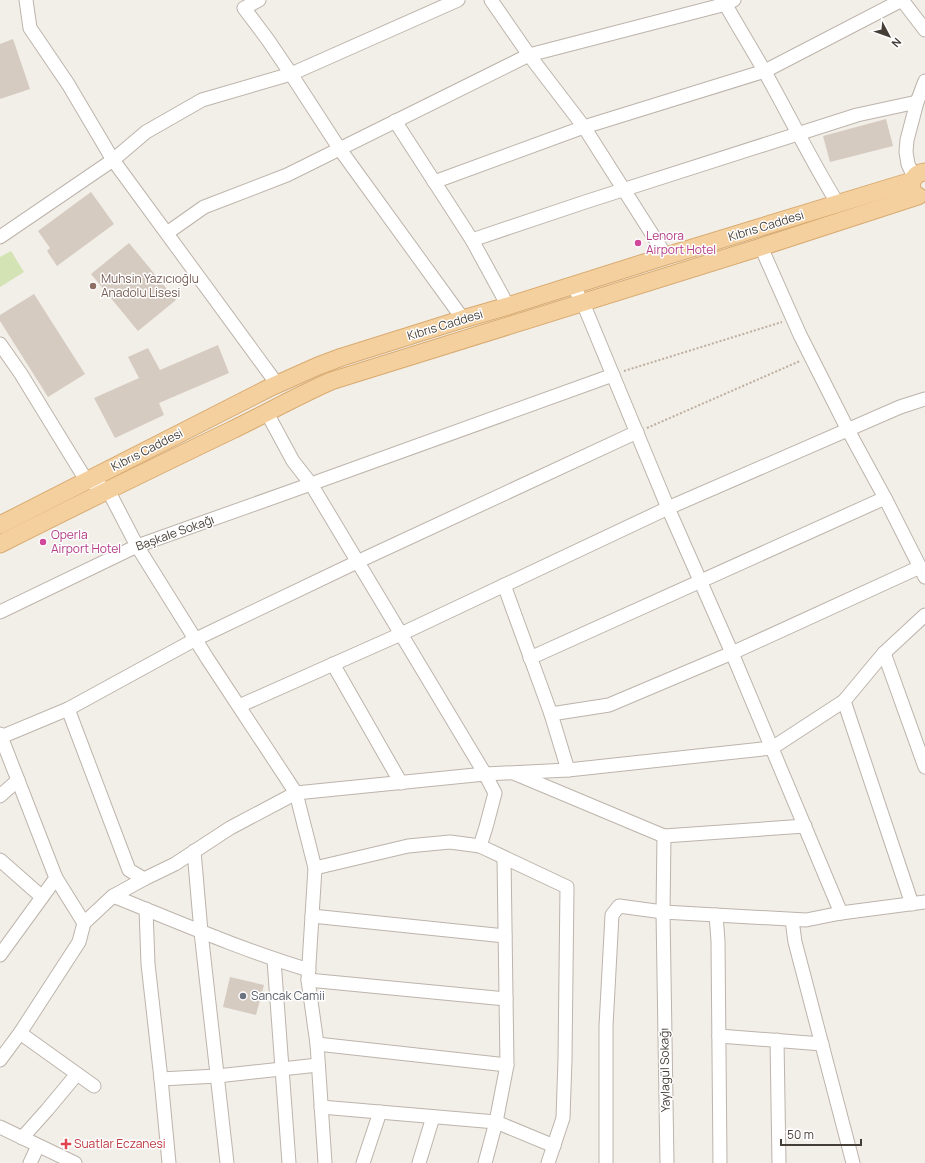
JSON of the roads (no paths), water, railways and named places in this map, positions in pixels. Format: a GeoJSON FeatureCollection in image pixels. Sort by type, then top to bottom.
{"type":"FeatureCollection","features":[{"type":"Feature","properties":{"kind":"main road","name":"Kıbrıs Caddesi"},"geometry":{"type":"LineString","coordinates":[[0,525],[277,384],[342,357],[838,204],[919,185]]}},
{"type":"Feature","properties":{"kind":"main road"},"geometry":{"type":"LineString","coordinates":[[0,544],[313,389],[344,376],[761,247],[919,185]]}},
{"type":"Feature","properties":{"kind":"street"},"geometry":{"type":"LineString","coordinates":[[26,0],[30,28],[68,84],[113,160],[277,384]]}},
{"type":"Feature","properties":{"kind":"street"},"geometry":{"type":"LineString","coordinates":[[259,0],[244,8],[268,40],[339,148],[463,319]]}},
{"type":"Feature","properties":{"kind":"street"},"geometry":{"type":"LineString","coordinates":[[0,237],[113,160],[146,132],[202,100],[291,74],[458,0]]}},
{"type":"Feature","properties":{"kind":"street"},"geometry":{"type":"LineString","coordinates":[[491,0],[529,55],[584,127],[666,256]]}},
{"type":"Feature","properties":{"kind":"street"},"geometry":{"type":"LineString","coordinates":[[434,182],[584,127],[765,71],[902,0],[925,30]]}},
{"type":"Feature","properties":{"kind":"street"},"geometry":{"type":"LineString","coordinates":[[167,233],[204,207],[287,175],[529,55],[728,1],[816,168],[838,204]]}},
{"type":"Feature","properties":{"kind":"street"},"geometry":{"type":"LineString","coordinates":[[919,185],[908,164],[906,152],[907,140],[917,102],[925,81]]}},
{"type":"Feature","properties":{"kind":"street"},"geometry":{"type":"LineString","coordinates":[[472,240],[857,115],[917,102]]}},
{"type":"Feature","properties":{"kind":"street"},"geometry":{"type":"LineString","coordinates":[[395,121],[472,240],[508,306]]}},
{"type":"Feature","properties":{"kind":"street"},"geometry":{"type":"LineString","coordinates":[[551,714],[609,705],[922,572],[885,498],[810,356],[761,247]]}},
{"type":"Feature","properties":{"kind":"street"},"geometry":{"type":"LineString","coordinates":[[573,286],[583,303],[668,508],[732,653],[841,913]]}},
{"type":"Feature","properties":{"kind":"street"},"geometry":{"type":"LineString","coordinates":[[0,344],[21,374],[86,480],[108,490],[137,546],[296,793],[315,868],[308,975],[317,1044],[325,1163]]}},
{"type":"Feature","properties":{"kind":"street","name":"Başkale Sokağı"},"geometry":{"type":"LineString","coordinates":[[0,612],[137,546],[613,375]]}},
{"type":"Feature","properties":{"kind":"street"},"geometry":{"type":"LineString","coordinates":[[239,706],[401,634],[668,508],[900,407],[925,399]]}},
{"type":"Feature","properties":{"kind":"street"},"geometry":{"type":"LineString","coordinates":[[267,413],[293,461],[311,484],[485,774],[494,793],[480,846]]}},
{"type":"Feature","properties":{"kind":"street"},"geometry":{"type":"LineString","coordinates":[[84,923],[56,878],[0,735],[68,709],[196,639],[637,432]]}},
{"type":"Feature","properties":{"kind":"street"},"geometry":{"type":"LineString","coordinates":[[530,658],[885,498]]}},
{"type":"Feature","properties":{"kind":"street"},"geometry":{"type":"LineString","coordinates":[[504,585],[551,714],[568,770]]}},
{"type":"Feature","properties":{"kind":"street"},"geometry":{"type":"LineString","coordinates":[[0,1060],[20,1033],[79,942],[84,923],[113,896],[174,864],[230,828],[296,793],[485,774],[568,770],[772,748],[844,701],[884,653],[925,615]]}},
{"type":"Feature","properties":{"kind":"street"},"geometry":{"type":"LineString","coordinates":[[884,653],[925,767]]}},
{"type":"Feature","properties":{"kind":"street"},"geometry":{"type":"LineString","coordinates":[[333,664],[400,783]]}},
{"type":"Feature","properties":{"kind":"street"},"geometry":{"type":"LineString","coordinates":[[606,1163],[606,1026],[612,915],[619,906],[663,912],[806,920],[841,913],[919,903],[844,701]]}},
{"type":"Feature","properties":{"kind":"street"},"geometry":{"type":"LineString","coordinates":[[68,709],[129,870],[144,879]]}},
{"type":"Feature","properties":{"kind":"street"},"geometry":{"type":"LineString","coordinates":[[513,773],[664,836],[805,826]]}},
{"type":"Feature","properties":{"kind":"street"},"geometry":{"type":"LineString","coordinates":[[0,796],[18,780]]}},
{"type":"Feature","properties":{"kind":"street","name":"Yaylagül Sokağı"},"geometry":{"type":"LineString","coordinates":[[664,836],[663,912],[667,1163]]}},
{"type":"Feature","properties":{"kind":"street"},"geometry":{"type":"LineString","coordinates":[[315,868],[408,846],[450,842],[480,846],[566,887],[565,1059],[563,1118],[548,1163]]}},
{"type":"Feature","properties":{"kind":"street"},"geometry":{"type":"LineString","coordinates":[[194,851],[200,932],[227,1163]]}},
{"type":"Feature","properties":{"kind":"street"},"geometry":{"type":"LineString","coordinates":[[485,1163],[496,1122],[507,1065],[504,858]]}},
{"type":"Feature","properties":{"kind":"street"},"geometry":{"type":"LineString","coordinates":[[0,860],[42,897]]}},
{"type":"Feature","properties":{"kind":"street"},"geometry":{"type":"LineString","coordinates":[[0,954],[56,878]]}},
{"type":"Feature","properties":{"kind":"street"},"geometry":{"type":"LineString","coordinates":[[113,896],[308,975],[506,999]]}},
{"type":"Feature","properties":{"kind":"street"},"geometry":{"type":"LineString","coordinates":[[146,909],[148,964],[169,1163]]}},
{"type":"Feature","properties":{"kind":"street"},"geometry":{"type":"LineString","coordinates":[[716,915],[718,941],[720,1163]]}},
{"type":"Feature","properties":{"kind":"street"},"geometry":{"type":"LineString","coordinates":[[312,916],[505,936]]}},
{"type":"Feature","properties":{"kind":"street"},"geometry":{"type":"LineString","coordinates":[[792,920],[796,942],[853,1163]]}},
{"type":"Feature","properties":{"kind":"street"},"geometry":{"type":"LineString","coordinates":[[274,960],[289,1163]]}},
{"type":"Feature","properties":{"kind":"street"},"geometry":{"type":"LineString","coordinates":[[20,1033],[94,1086]]}},
{"type":"Feature","properties":{"kind":"street"},"geometry":{"type":"LineString","coordinates":[[719,1036],[822,1044]]}},
{"type":"Feature","properties":{"kind":"street"},"geometry":{"type":"LineString","coordinates":[[777,1040],[779,1163]]}},
{"type":"Feature","properties":{"kind":"street"},"geometry":{"type":"LineString","coordinates":[[317,1044],[507,1065]]}},
{"type":"Feature","properties":{"kind":"street"},"geometry":{"type":"LineString","coordinates":[[161,1079],[217,1076],[318,1065]]}},
{"type":"Feature","properties":{"kind":"street"},"geometry":{"type":"LineString","coordinates":[[22,1138],[77,1074]]}},
{"type":"Feature","properties":{"kind":"street"},"geometry":{"type":"LineString","coordinates":[[321,1107],[496,1122],[554,1146]]}},
{"type":"Feature","properties":{"kind":"street"},"geometry":{"type":"LineString","coordinates":[[362,1163],[380,1112]]}},
{"type":"Feature","properties":{"kind":"street"},"geometry":{"type":"LineString","coordinates":[[419,1163],[433,1117]]}},
{"type":"Feature","properties":{"kind":"street"},"geometry":{"type":"LineString","coordinates":[[0,1127],[74,1163]]}},
{"type":"Feature","properties":{"kind":"street"},"geometry":{"type":"LineString","coordinates":[[30,1163],[38,1146]]}},
{"type":"Feature","properties":{"kind":"place","name":"Lenora Airport Hotel"},"geometry":{"type":"Point","coordinates":[638,243]}},
{"type":"Feature","properties":{"kind":"place","name":"Muhsin Yazıcıoğlu Anadolu Lisesi"},"geometry":{"type":"Point","coordinates":[93,286]}},
{"type":"Feature","properties":{"kind":"place","name":"Operla Airport Hotel"},"geometry":{"type":"Point","coordinates":[43,542]}},
{"type":"Feature","properties":{"kind":"place","name":"Sancak Camii"},"geometry":{"type":"Point","coordinates":[243,996]}},
{"type":"Feature","properties":{"kind":"place","name":"Suatlar Eczanesi"},"geometry":{"type":"Point","coordinates":[66,1144]}}]}
